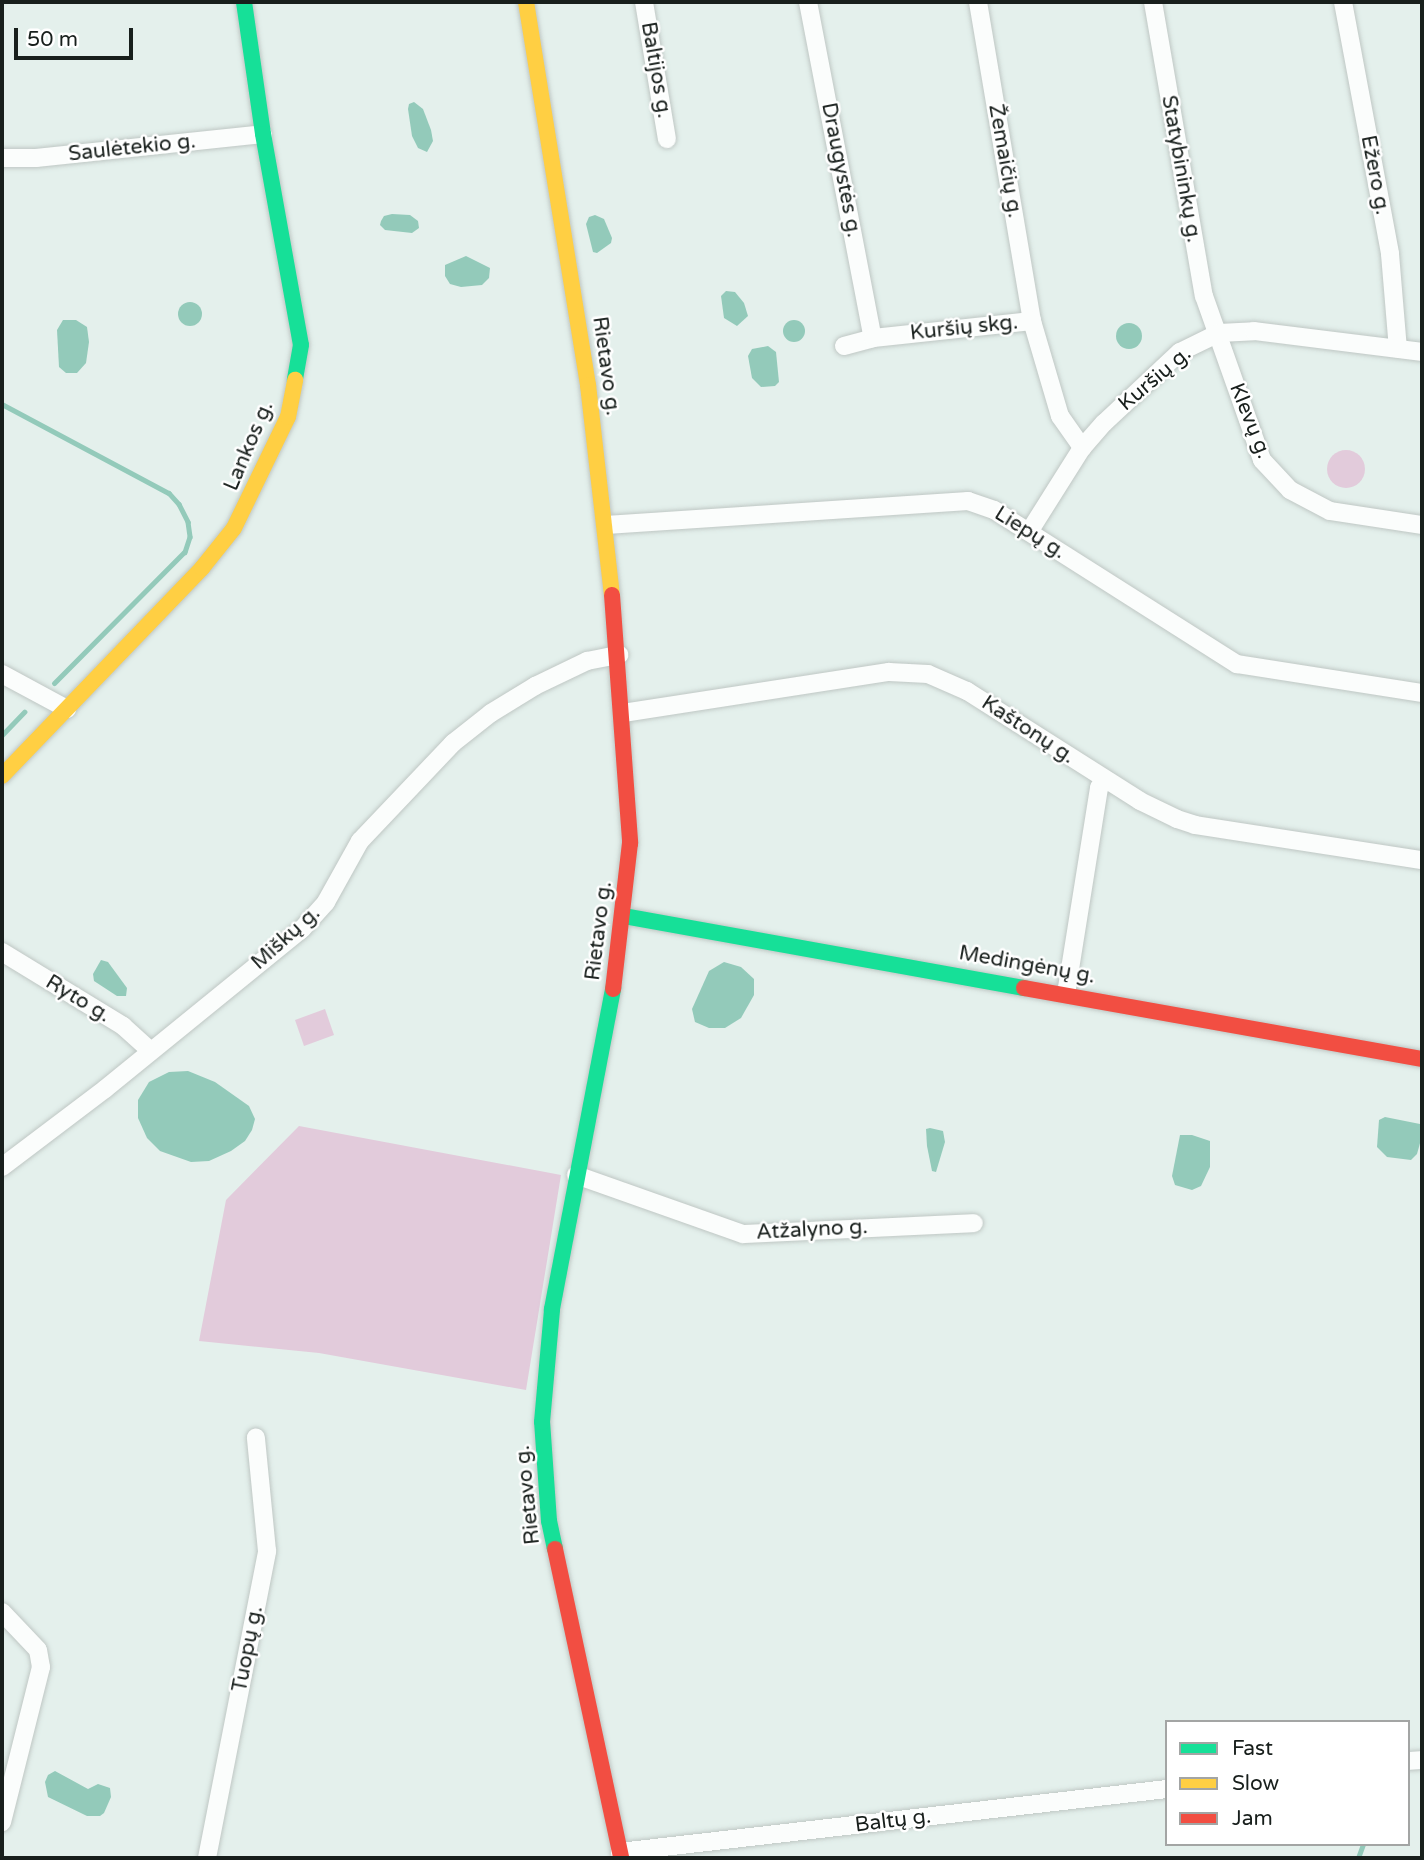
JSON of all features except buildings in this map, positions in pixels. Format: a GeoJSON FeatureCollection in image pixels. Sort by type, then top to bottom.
{"type":"FeatureCollection","features":[{"type":"Feature","properties":{"kind":"main road","name":"Lankos g."},"geometry":{"type":"LineString","coordinates":[[2,776],[202,568],[234,528],[288,417],[302,345],[263,134],[244,2]]}},
{"type":"Feature","properties":{"kind":"main road","name":"Rietavo g."},"geometry":{"type":"LineString","coordinates":[[526,2],[588,385],[606,525],[623,713],[629,843],[624,916],[617,970],[552,1309],[543,1380],[544,1470],[560,1578],[620,1855]]}},
{"type":"Feature","properties":{"kind":"main road","name":"Medingėnų g."},"geometry":{"type":"LineString","coordinates":[[624,916],[1422,1059]]}},
{"type":"Feature","properties":{"kind":"street","name":"Baltijos g."},"geometry":{"type":"LineString","coordinates":[[644,2],[667,139]]}},
{"type":"Feature","properties":{"kind":"street","name":"Draugystės g."},"geometry":{"type":"LineString","coordinates":[[808,2],[873,338]]}},
{"type":"Feature","properties":{"kind":"street","name":"Žemaičių g."},"geometry":{"type":"LineString","coordinates":[[978,2],[1032,321]]}},
{"type":"Feature","properties":{"kind":"street","name":"Statybininkų g."},"geometry":{"type":"LineString","coordinates":[[1153,2],[1203,296],[1219,333]]}},
{"type":"Feature","properties":{"kind":"street","name":"Ežero g."},"geometry":{"type":"LineString","coordinates":[[1343,2],[1390,254],[1398,349]]}},
{"type":"Feature","properties":{"kind":"street","name":"Saulėtekio g."},"geometry":{"type":"LineString","coordinates":[[2,158],[36,158],[263,134]]}},
{"type":"Feature","properties":{"kind":"street","name":"Kuršių skg."},"geometry":{"type":"LineString","coordinates":[[844,346],[873,338],[1032,321],[1060,416],[1082,448]]}},
{"type":"Feature","properties":{"kind":"street","name":"Kuršių g."},"geometry":{"type":"LineString","coordinates":[[1029,532],[1082,448],[1104,423],[1180,352],[1219,333],[1254,331],[1422,352]]}},
{"type":"Feature","properties":{"kind":"street","name":"Klevų g."},"geometry":{"type":"LineString","coordinates":[[1219,333],[1254,440],[1275,476],[1307,501],[1330,511],[1422,525]]}},
{"type":"Feature","properties":{"kind":"street","name":"Liepų g."},"geometry":{"type":"LineString","coordinates":[[606,525],[968,501],[994,510],[1237,664],[1422,693]]}},
{"type":"Feature","properties":{"kind":"street","name":"Miškų g."},"geometry":{"type":"LineString","coordinates":[[2,1167],[105,1089],[314,918],[360,841],[453,743],[491,713],[535,686],[587,661],[619,655]]}},
{"type":"Feature","properties":{"kind":"street","name":"Kaštonų g."},"geometry":{"type":"LineString","coordinates":[[623,713],[889,672],[928,674],[967,691],[1158,811],[1195,825],[1422,860]]}},
{"type":"Feature","properties":{"kind":"street"},"geometry":{"type":"LineString","coordinates":[[2,674],[67,709]]}},
{"type":"Feature","properties":{"kind":"street"},"geometry":{"type":"LineString","coordinates":[[1066,994],[1099,789],[1104,779]]}},
{"type":"Feature","properties":{"kind":"street","name":"Ryto g."},"geometry":{"type":"LineString","coordinates":[[2,953],[123,1026],[150,1050]]}},
{"type":"Feature","properties":{"kind":"street","name":"Atžalyno g."},"geometry":{"type":"LineString","coordinates":[[576,1175],[743,1234],[974,1223]]}},
{"type":"Feature","properties":{"kind":"street","name":"Tuopų g."},"geometry":{"type":"LineString","coordinates":[[207,1858],[267,1550],[256,1438]]}},
{"type":"Feature","properties":{"kind":"street"},"geometry":{"type":"LineString","coordinates":[[2,1612],[38,1650],[41,1667],[2,1822]]}},
{"type":"Feature","properties":{"kind":"street","name":"Baltų g."},"geometry":{"type":"LineString","coordinates":[[620,1855],[1165,1789]]}},
{"type":"Feature","properties":{"kind":"shaded area"},"geometry":{"type":"Polygon","coordinates":[[[414,102],[423,109],[431,130],[433,141],[427,152],[418,148],[412,136],[408,109],[409,104],[414,102]]]}},
{"type":"Feature","properties":{"kind":"shaded area"},"geometry":{"type":"Polygon","coordinates":[[[410,215],[418,221],[419,228],[412,233],[385,230],[380,225],[381,221],[384,216],[410,215]]]}},
{"type":"Feature","properties":{"kind":"shaded area"},"geometry":{"type":"Polygon","coordinates":[[[595,215],[604,219],[612,238],[611,243],[597,253],[593,252],[586,224],[589,217],[595,215]]]}},
{"type":"Feature","properties":{"kind":"shaded area"},"geometry":{"type":"Polygon","coordinates":[[[466,256],[490,268],[489,278],[482,285],[461,287],[450,284],[445,276],[445,265],[466,256]]]}},
{"type":"Feature","properties":{"kind":"shaded area"},"geometry":{"type":"Polygon","coordinates":[[[726,291],[735,292],[744,303],[748,316],[737,326],[724,318],[721,296],[726,291]]]}},
{"type":"Feature","properties":{"kind":"shaded area"},"geometry":{"type":"Polygon","coordinates":[[[190,302],[199,305],[202,314],[199,323],[190,326],[181,323],[178,314],[181,305],[190,302]]]}},
{"type":"Feature","properties":{"kind":"shaded area"},"geometry":{"type":"Polygon","coordinates":[[[63,320],[76,320],[87,327],[89,342],[86,363],[77,373],[66,373],[59,367],[57,330],[63,320]]]}},
{"type":"Feature","properties":{"kind":"shaded area"},"geometry":{"type":"Polygon","coordinates":[[[794,320],[802,323],[805,331],[802,339],[794,342],[786,339],[783,331],[786,323],[794,320]]]}},
{"type":"Feature","properties":{"kind":"shaded area"},"geometry":{"type":"Polygon","coordinates":[[[1129,323],[1138,327],[1142,336],[1138,345],[1129,349],[1120,345],[1116,336],[1120,327],[1129,323]]]}},
{"type":"Feature","properties":{"kind":"shaded area"},"geometry":{"type":"Polygon","coordinates":[[[768,346],[776,352],[779,382],[775,386],[761,387],[752,378],[748,356],[752,349],[768,346]]]}},
{"type":"Feature","properties":{"kind":"shaded area"},"geometry":{"type":"Polygon","coordinates":[[[1346,450],[1360,455],[1365,469],[1360,483],[1346,488],[1332,483],[1327,469],[1332,455],[1346,450]]]}},
{"type":"Feature","properties":{"kind":"shaded area"},"geometry":{"type":"Polygon","coordinates":[[[101,960],[108,962],[127,988],[126,996],[117,996],[94,981],[93,974],[101,960]]]}},
{"type":"Feature","properties":{"kind":"shaded area"},"geometry":{"type":"Polygon","coordinates":[[[724,962],[741,967],[754,979],[754,995],[741,1018],[725,1028],[709,1028],[695,1022],[692,1009],[709,971],[724,962]]]}},
{"type":"Feature","properties":{"kind":"shaded area"},"geometry":{"type":"Polygon","coordinates":[[[325,1009],[334,1035],[304,1046],[295,1020],[325,1009]]]}},
{"type":"Feature","properties":{"kind":"shaded area"},"geometry":{"type":"Polygon","coordinates":[[[188,1071],[215,1082],[249,1106],[255,1119],[245,1141],[209,1161],[191,1162],[160,1151],[147,1138],[138,1118],[138,1100],[149,1082],[169,1072],[188,1071]]]}},
{"type":"Feature","properties":{"kind":"shaded area"},"geometry":{"type":"Polygon","coordinates":[[[1385,1117],[1420,1124],[1422,1136],[1417,1154],[1411,1160],[1387,1157],[1377,1147],[1379,1120],[1385,1117]]]}},
{"type":"Feature","properties":{"kind":"shaded area"},"geometry":{"type":"Polygon","coordinates":[[[299,1126],[561,1175],[526,1390],[319,1353],[199,1341],[226,1200],[299,1126]]]}},
{"type":"Feature","properties":{"kind":"shaded area"},"geometry":{"type":"Polygon","coordinates":[[[926,1129],[943,1131],[945,1142],[936,1172],[932,1171],[927,1146],[926,1129]]]}},
{"type":"Feature","properties":{"kind":"shaded area"},"geometry":{"type":"Polygon","coordinates":[[[1180,1135],[1192,1135],[1210,1141],[1210,1167],[1201,1186],[1192,1190],[1175,1185],[1172,1176],[1180,1135]]]}},
{"type":"Feature","properties":{"kind":"shaded area"},"geometry":{"type":"Polygon","coordinates":[[[55,1771],[88,1789],[98,1784],[110,1788],[111,1797],[104,1813],[100,1816],[87,1816],[48,1797],[45,1782],[48,1775],[55,1771]]]}},
{"type":"Feature","properties":{"kind":"waterway"},"geometry":{"type":"LineString","coordinates":[[2,404],[169,493],[179,504],[188,522],[190,537],[185,552],[55,683]]}},
{"type":"Feature","properties":{"kind":"waterway"},"geometry":{"type":"LineString","coordinates":[[2,735],[24,712]]}},
{"type":"Feature","properties":{"kind":"waterway"},"geometry":{"type":"LineString","coordinates":[[1358,1858],[1362,1846]]}},
{"type":"Feature","properties":{"kind":"traffic: fast"},"geometry":{"type":"LineString","coordinates":[[244,2],[263,134],[301,345],[295,380]]}},
{"type":"Feature","properties":{"kind":"traffic: fast"},"geometry":{"type":"LineString","coordinates":[[624,916],[1024,988]]}},
{"type":"Feature","properties":{"kind":"traffic: fast"},"geometry":{"type":"LineString","coordinates":[[555,1549],[549,1521],[542,1422],[552,1309],[613,989]]}},
{"type":"Feature","properties":{"kind":"traffic: slow"},"geometry":{"type":"LineString","coordinates":[[526,2],[588,385],[612,595]]}},
{"type":"Feature","properties":{"kind":"traffic: slow"},"geometry":{"type":"LineString","coordinates":[[2,776],[202,568],[234,528],[288,417],[295,380]]}},
{"type":"Feature","properties":{"kind":"traffic: jam"},"geometry":{"type":"LineString","coordinates":[[612,595],[630,843],[613,989]]}},
{"type":"Feature","properties":{"kind":"traffic: jam"},"geometry":{"type":"LineString","coordinates":[[1024,988],[1422,1059]]}},
{"type":"Feature","properties":{"kind":"traffic: jam"},"geometry":{"type":"LineString","coordinates":[[555,1549],[621,1858]]}}]}
